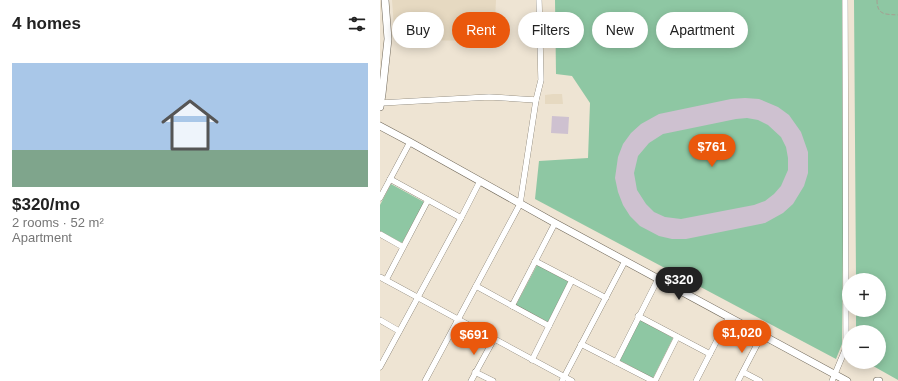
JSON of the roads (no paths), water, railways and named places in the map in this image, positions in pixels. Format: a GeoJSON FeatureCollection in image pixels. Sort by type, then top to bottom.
{"type":"FeatureCollection","features":[{"type":"Feature","properties":{"kind":"street"},"geometry":{"type":"LineString","coordinates":[[385,0],[384,27],[388,39],[381,105],[489,97],[536,100]]}},
{"type":"Feature","properties":{"kind":"street"},"geometry":{"type":"LineString","coordinates":[[425,381],[520,204],[536,100],[541,80],[539,0]]}},
{"type":"Feature","properties":{"kind":"street"},"geometry":{"type":"LineString","coordinates":[[834,378],[845,350],[846,341],[845,0]]}},
{"type":"Feature","properties":{"kind":"street"},"geometry":{"type":"LineString","coordinates":[[380,126],[520,204],[762,335],[834,378],[847,381]]}},
{"type":"Feature","properties":{"kind":"street"},"geometry":{"type":"LineString","coordinates":[[380,198],[410,142]]}},
{"type":"Feature","properties":{"kind":"street"},"geometry":{"type":"LineString","coordinates":[[390,179],[461,218]]}},
{"type":"Feature","properties":{"kind":"street"},"geometry":{"type":"LineString","coordinates":[[380,367],[419,298],[480,181]]}},
{"type":"Feature","properties":{"kind":"street"},"geometry":{"type":"LineString","coordinates":[[386,280],[428,200]]}},
{"type":"Feature","properties":{"kind":"street"},"geometry":{"type":"LineString","coordinates":[[512,306],[555,223]]}},
{"type":"Feature","properties":{"kind":"street"},"geometry":{"type":"LineString","coordinates":[[380,234],[403,247]]}},
{"type":"Feature","properties":{"kind":"street"},"geometry":{"type":"LineString","coordinates":[[536,261],[606,298]]}},
{"type":"Feature","properties":{"kind":"street"},"geometry":{"type":"LineString","coordinates":[[563,379],[625,261]]}},
{"type":"Feature","properties":{"kind":"street"},"geometry":{"type":"LineString","coordinates":[[380,277],[532,360],[563,379],[572,381]]}},
{"type":"Feature","properties":{"kind":"street"},"geometry":{"type":"LineString","coordinates":[[616,362],[658,279]]}},
{"type":"Feature","properties":{"kind":"street"},"geometry":{"type":"LineString","coordinates":[[532,360],[572,280]]}},
{"type":"Feature","properties":{"kind":"street"},"geometry":{"type":"LineString","coordinates":[[476,286],[549,326]]}},
{"type":"Feature","properties":{"kind":"street"},"geometry":{"type":"LineString","coordinates":[[638,316],[710,354]]}},
{"type":"Feature","properties":{"kind":"street"},"geometry":{"type":"LineString","coordinates":[[696,381],[729,317]]}},
{"type":"Feature","properties":{"kind":"street"},"geometry":{"type":"LineString","coordinates":[[380,320],[399,331]]}},
{"type":"Feature","properties":{"kind":"street"},"geometry":{"type":"LineString","coordinates":[[738,381],[762,335]]}},
{"type":"Feature","properties":{"kind":"street"},"geometry":{"type":"LineString","coordinates":[[581,344],[654,381],[677,337]]}},
{"type":"Feature","properties":{"kind":"street"},"geometry":{"type":"LineString","coordinates":[[471,381],[494,339]]}},
{"type":"Feature","properties":{"kind":"street"},"geometry":{"type":"LineString","coordinates":[[475,372],[493,381]]}},
{"type":"Feature","properties":{"kind":"street"},"geometry":{"type":"LineString","coordinates":[[743,372],[760,381]]}}]}
